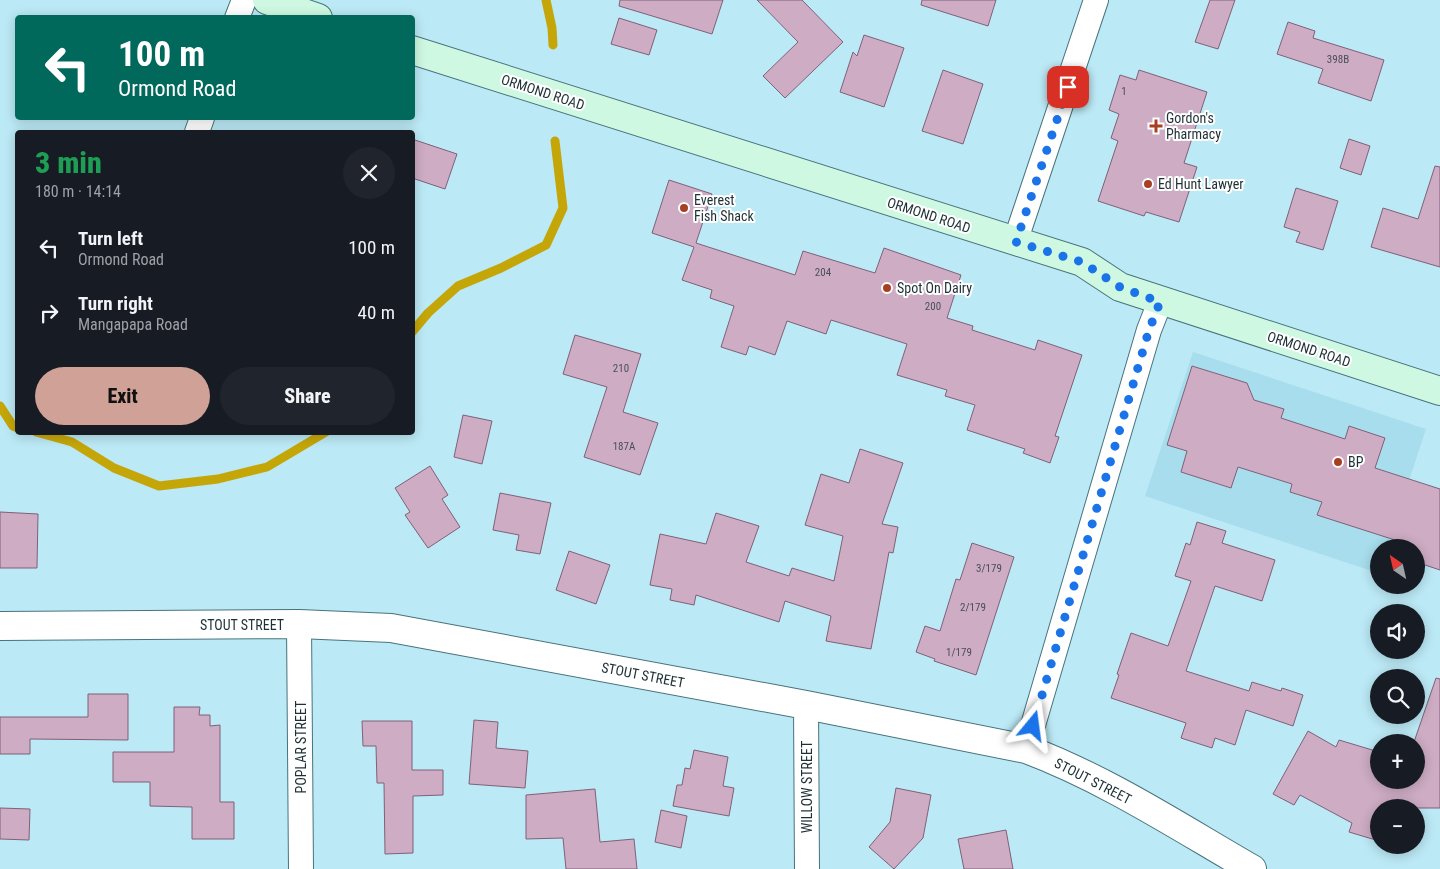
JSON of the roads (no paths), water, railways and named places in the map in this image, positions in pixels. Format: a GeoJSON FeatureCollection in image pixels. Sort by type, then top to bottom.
{"type":"FeatureCollection","features":[{"type":"Feature","properties":{"kind":"main road"},"geometry":{"type":"LineString","coordinates":[[267,0],[310,15]]}},
{"type":"Feature","properties":{"kind":"main road","name":"ORMOND ROAD"},"geometry":{"type":"LineString","coordinates":[[415,51],[1082,262],[1120,287],[1160,302],[1440,391]]}},
{"type":"Feature","properties":{"kind":"street"},"geometry":{"type":"LineString","coordinates":[[238,15],[244,0]]}},
{"type":"Feature","properties":{"kind":"street"},"geometry":{"type":"LineString","coordinates":[[1016,242],[1096,0]]}},
{"type":"Feature","properties":{"kind":"street"},"geometry":{"type":"LineString","coordinates":[[1026,749],[1149,330],[1160,302]]}},
{"type":"Feature","properties":{"kind":"street","name":"STOUT STREET"},"geometry":{"type":"LineString","coordinates":[[0,626],[299,624],[391,628],[806,705],[1026,749],[1060,762],[1110,787],[1252,869]]}},
{"type":"Feature","properties":{"kind":"street","name":"POPLAR STREET"},"geometry":{"type":"LineString","coordinates":[[299,624],[301,869]]}},
{"type":"Feature","properties":{"kind":"street","name":"WILLOW STREET"},"geometry":{"type":"LineString","coordinates":[[806,705],[807,869]]}},
{"type":"Feature","properties":{"kind":"waterway"},"geometry":{"type":"LineString","coordinates":[[546,0],[552,28],[553,45]]}},
{"type":"Feature","properties":{"kind":"waterway"},"geometry":{"type":"LineString","coordinates":[[415,328],[428,313],[458,286],[501,268],[546,245],[563,208],[555,141]]}},
{"type":"Feature","properties":{"kind":"waterway"},"geometry":{"type":"LineString","coordinates":[[0,406],[15,427]]}},
{"type":"Feature","properties":{"kind":"waterway"},"geometry":{"type":"LineString","coordinates":[[47,435],[72,442],[114,468],[159,486],[218,479],[267,467],[321,435]]}},
{"type":"Feature","properties":{"kind":"place","name":"Gordon's Pharmacy"},"geometry":{"type":"Point","coordinates":[1156,126]}},
{"type":"Feature","properties":{"kind":"place","name":"Ed Hunt Lawyer"},"geometry":{"type":"Point","coordinates":[1148,184]}},
{"type":"Feature","properties":{"kind":"place","name":"Everest Fish Shack"},"geometry":{"type":"Point","coordinates":[684,208]}},
{"type":"Feature","properties":{"kind":"place","name":"Spot On Dairy"},"geometry":{"type":"Point","coordinates":[887,288]}},
{"type":"Feature","properties":{"kind":"place","name":"BP"},"geometry":{"type":"Point","coordinates":[1338,462]}}]}
